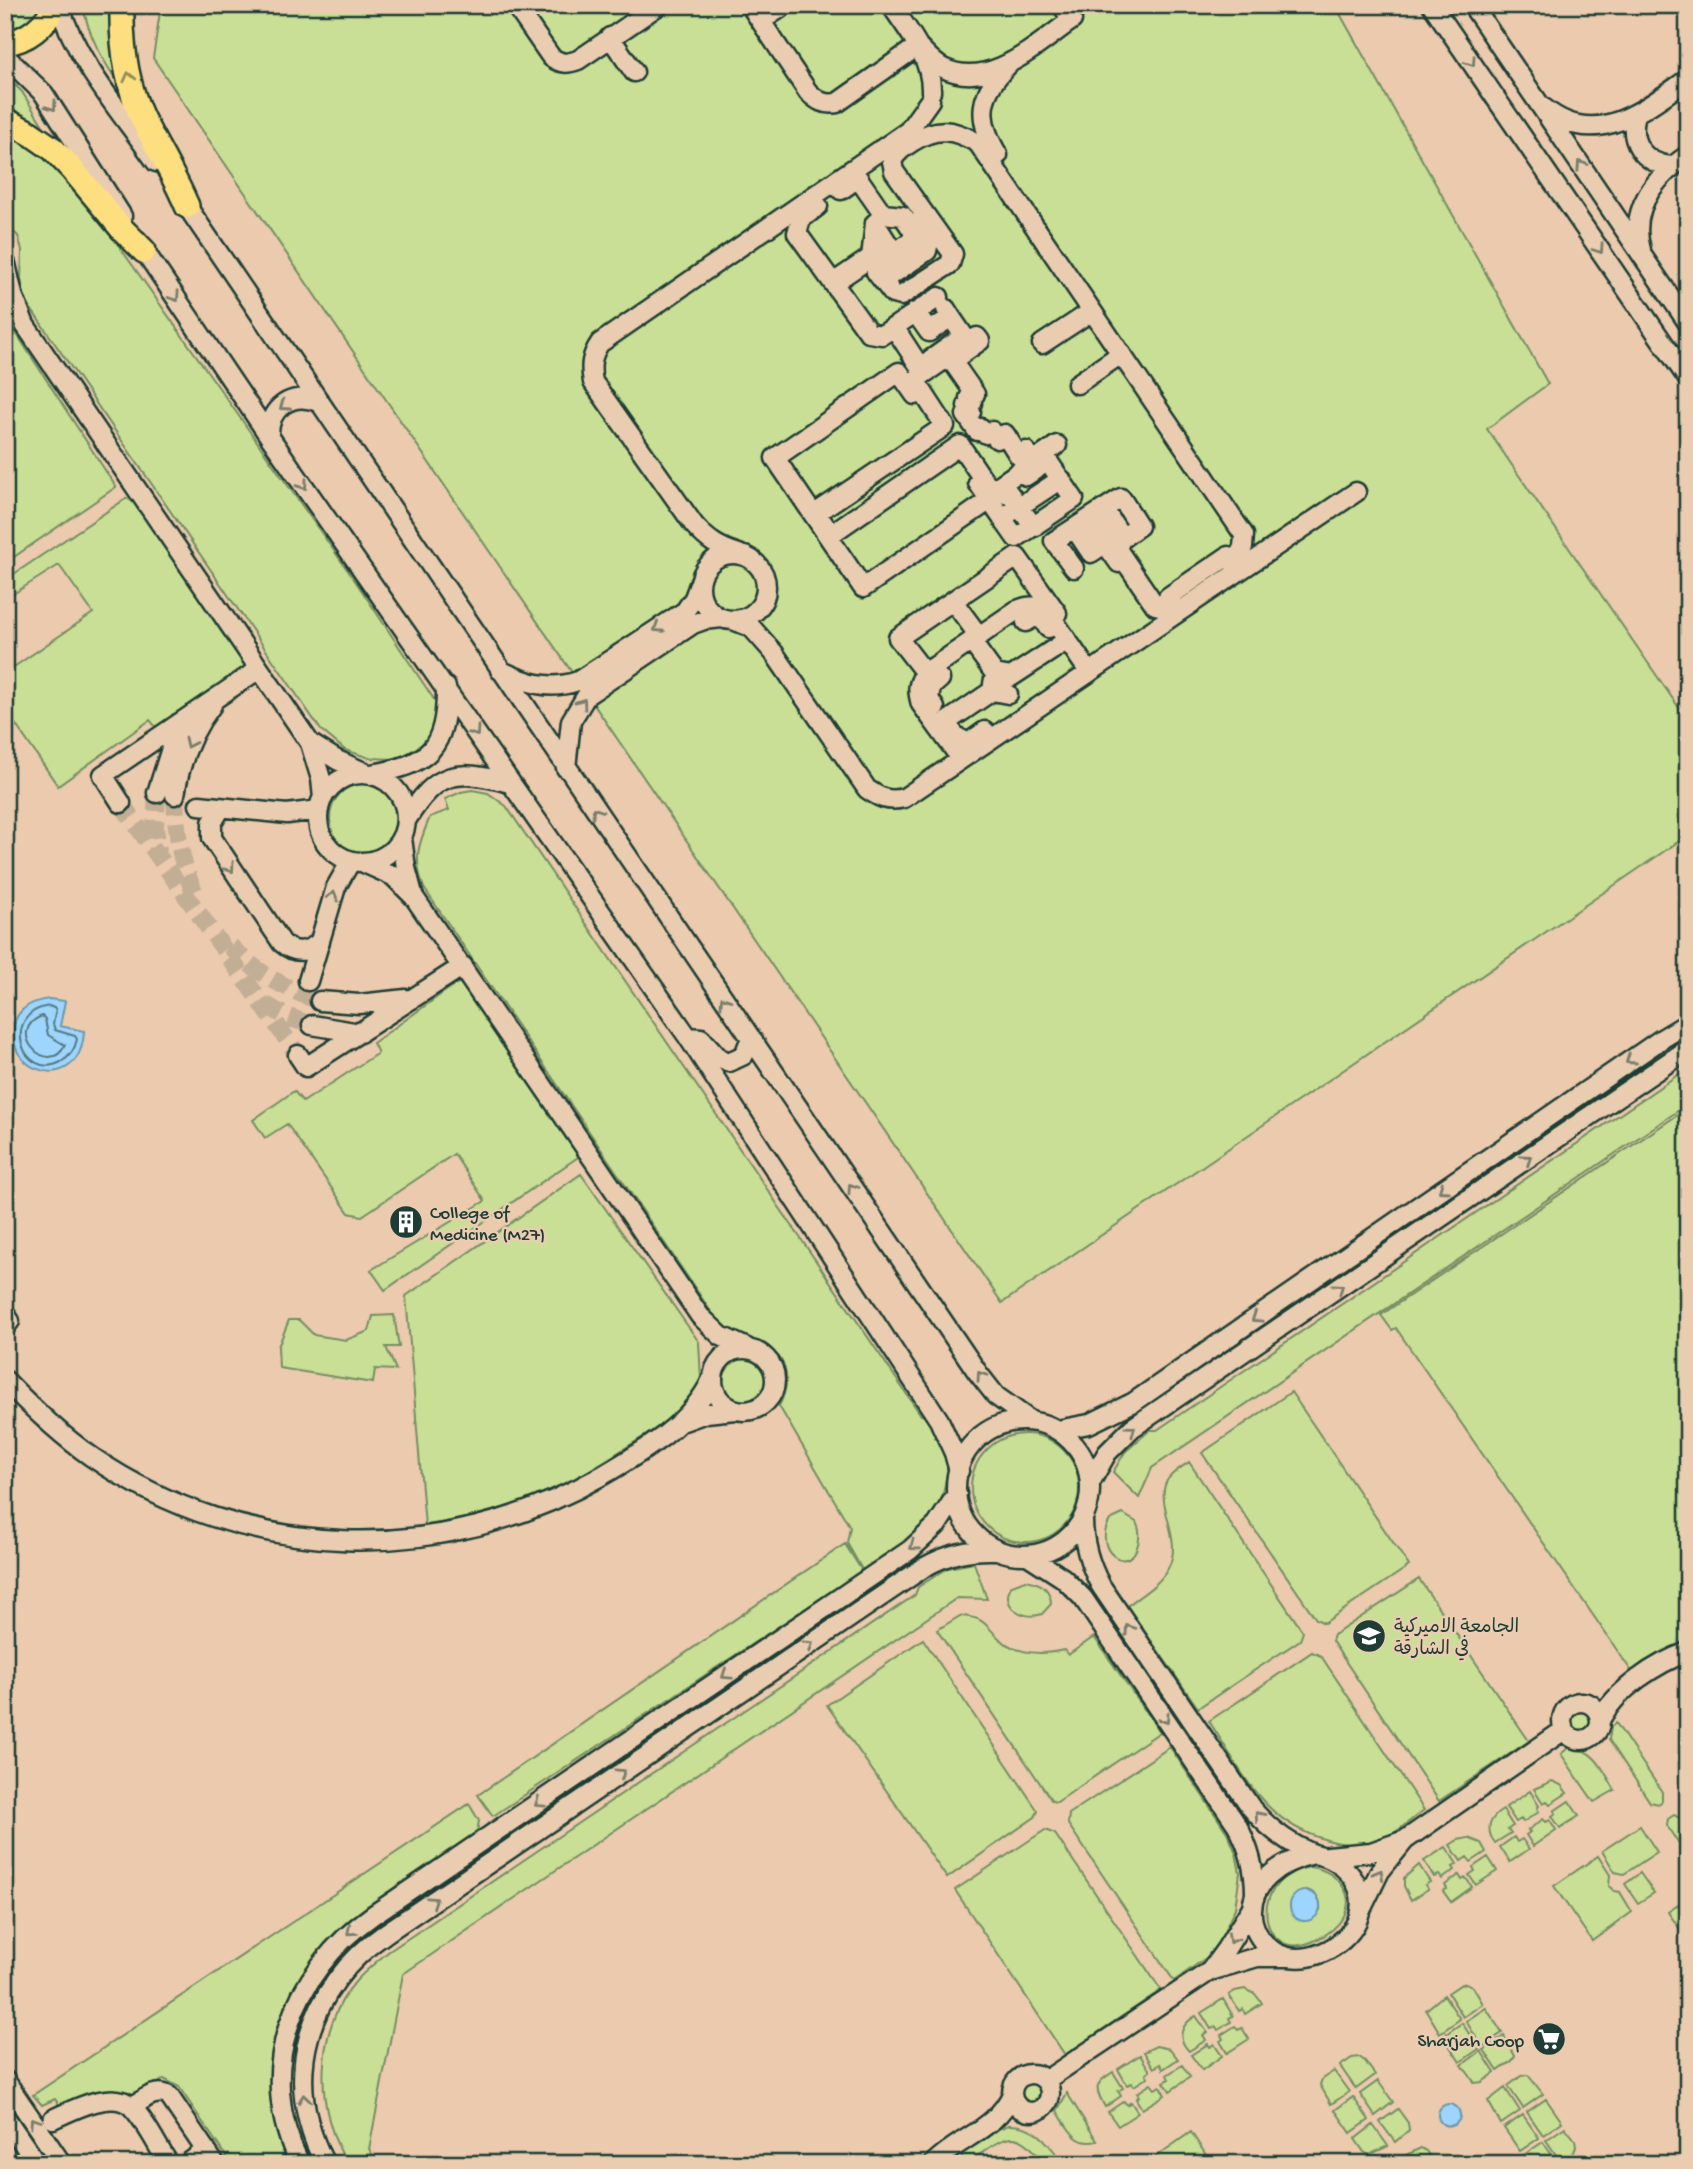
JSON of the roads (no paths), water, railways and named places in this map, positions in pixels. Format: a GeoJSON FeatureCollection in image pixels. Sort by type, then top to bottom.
{"type":"FeatureCollection","features":[{"type":"Feature","properties":{"kind":"main road"},"geometry":{"type":"LineString","coordinates":[[5,43],[12,43],[32,33],[57,5]]}},
{"type":"Feature","properties":{"kind":"main road"},"geometry":{"type":"LineString","coordinates":[[122,5],[124,53],[132,90],[142,116],[187,206]]}},
{"type":"Feature","properties":{"kind":"main road"},"geometry":{"type":"LineString","coordinates":[[5,120],[52,149],[144,251]]}},
{"type":"Feature","properties":{"kind":"street"},"geometry":{"type":"LineString","coordinates":[[57,5],[88,66],[187,206],[750,1040],[987,1385],[1007,1405],[1031,1421],[1057,1430],[1080,1452],[1090,1483],[1089,1501],[1083,1519],[1088,1561],[1101,1586],[1252,1809],[1286,1840],[1345,1868],[1357,1885],[1359,1913]]}},
{"type":"Feature","properties":{"kind":"street"},"geometry":{"type":"LineString","coordinates":[[515,5],[551,57],[558,63],[569,64],[659,5]]}},
{"type":"Feature","properties":{"kind":"street"},"geometry":{"type":"LineString","coordinates":[[750,5],[808,92],[818,101],[827,104],[837,103],[918,46]]}},
{"type":"Feature","properties":{"kind":"street"},"geometry":{"type":"LineString","coordinates":[[761,21],[785,5]]}},
{"type":"Feature","properties":{"kind":"street"},"geometry":{"type":"LineString","coordinates":[[891,5],[927,64],[932,79],[931,96],[935,116],[953,127],[974,133],[997,153]]}},
{"type":"Feature","properties":{"kind":"street"},"geometry":{"type":"LineString","coordinates":[[908,131],[942,78],[960,73],[982,73],[1011,62],[1072,20],[1062,5]]}},
{"type":"Feature","properties":{"kind":"street"},"geometry":{"type":"LineString","coordinates":[[1432,5],[1688,379]]}},
{"type":"Feature","properties":{"kind":"street"},"geometry":{"type":"LineString","coordinates":[[1472,5],[1688,323]]}},
{"type":"Feature","properties":{"kind":"street"},"geometry":{"type":"LineString","coordinates":[[610,37],[634,72]]}},
{"type":"Feature","properties":{"kind":"street"},"geometry":{"type":"LineString","coordinates":[[918,46],[943,68],[976,80],[981,87],[983,123],[997,153],[1265,553]]}},
{"type":"Feature","properties":{"kind":"street"},"geometry":{"type":"LineString","coordinates":[[5,56],[44,94],[144,251],[269,436],[688,1037],[939,1420],[954,1453],[960,1510],[967,1524],[983,1542],[996,1550]]}},
{"type":"Feature","properties":{"kind":"street"},"geometry":{"type":"LineString","coordinates":[[775,653],[761,620],[766,585],[758,565],[749,558],[708,541],[694,525],[593,382],[590,366],[594,352],[600,343],[908,131],[921,126],[965,126],[978,118],[991,84],[1011,62]]}},
{"type":"Feature","properties":{"kind":"street"},"geometry":{"type":"LineString","coordinates":[[1538,103],[1562,119],[1590,126],[1612,124],[1636,114],[1688,79]]}},
{"type":"Feature","properties":{"kind":"street"},"geometry":{"type":"LineString","coordinates":[[1636,114],[1633,135],[1643,154],[1651,161],[1671,166]]}},
{"type":"Feature","properties":{"kind":"street"},"geometry":{"type":"LineString","coordinates":[[879,219],[903,216],[913,231],[913,240],[878,264],[876,272],[893,294],[901,296],[950,264],[953,254],[894,171],[892,161],[897,152],[925,133],[946,130],[963,135],[978,144],[1244,535],[1243,547],[1236,565],[1227,556],[1168,597],[1172,604],[1164,607],[1155,605],[1117,550],[1121,538],[1139,526],[1121,498],[1055,541],[1073,568]]}},
{"type":"Feature","properties":{"kind":"street"},"geometry":{"type":"LineString","coordinates":[[1643,257],[1638,233],[1640,209],[1651,187],[1671,166],[1688,155]]}},
{"type":"Feature","properties":{"kind":"street"},"geometry":{"type":"LineString","coordinates":[[873,156],[929,241],[924,254],[893,274]]}},
{"type":"Feature","properties":{"kind":"street"},"geometry":{"type":"LineString","coordinates":[[833,283],[889,245],[858,178],[801,219],[797,233],[833,283],[869,333],[882,335],[939,298]]}},
{"type":"Feature","properties":{"kind":"street"},"geometry":{"type":"LineString","coordinates":[[5,249],[5,265],[25,325]]}},
{"type":"Feature","properties":{"kind":"street"},"geometry":{"type":"LineString","coordinates":[[894,327],[920,367],[964,336],[926,281]]}},
{"type":"Feature","properties":{"kind":"street"},"geometry":{"type":"LineString","coordinates":[[5,306],[25,325],[310,743],[321,779],[320,832],[325,842],[341,857],[393,876],[414,897],[700,1316],[721,1336],[757,1351],[772,1365],[775,1385],[771,1395],[756,1409],[706,1413],[677,1424]]}},
{"type":"Feature","properties":{"kind":"street"},"geometry":{"type":"LineString","coordinates":[[1042,344],[1092,311]]}},
{"type":"Feature","properties":{"kind":"street"},"geometry":{"type":"LineString","coordinates":[[915,312],[943,351]]}},
{"type":"Feature","properties":{"kind":"street"},"geometry":{"type":"LineString","coordinates":[[907,348],[951,317]]}},
{"type":"Feature","properties":{"kind":"street"},"geometry":{"type":"LineString","coordinates":[[1052,514],[1039,495],[1030,469],[1026,451],[1019,456],[1004,434],[997,439],[992,431],[986,435],[981,428],[977,431],[966,415],[971,412],[967,406],[972,402],[969,398],[975,394],[952,361],[980,341],[977,337],[915,380],[945,426],[940,430],[816,513],[831,534],[954,449],[960,445],[991,491],[1030,469],[1048,461],[1074,499],[1034,527],[1016,538],[990,500],[954,449],[940,430],[899,372],[775,458],[863,588],[990,500],[1006,489],[1030,469],[1057,445]]}},
{"type":"Feature","properties":{"kind":"street"},"geometry":{"type":"LineString","coordinates":[[1077,384],[1121,354]]}},
{"type":"Feature","properties":{"kind":"street"},"geometry":{"type":"LineString","coordinates":[[269,436],[270,421],[283,404],[297,398],[318,402]]}},
{"type":"Feature","properties":{"kind":"street"},"geometry":{"type":"LineString","coordinates":[[1002,519],[1060,479]]}},
{"type":"Feature","properties":{"kind":"street"},"geometry":{"type":"LineString","coordinates":[[1006,489],[1034,527]]}},
{"type":"Feature","properties":{"kind":"street"},"geometry":{"type":"LineString","coordinates":[[694,525],[703,544],[705,558],[700,589],[707,607],[728,619],[751,627],[775,653],[858,777],[880,798],[892,801],[904,798],[1356,492]]}},
{"type":"Feature","properties":{"kind":"street"},"geometry":{"type":"LineString","coordinates":[[1091,523],[1160,624]]}},
{"type":"Feature","properties":{"kind":"street"},"geometry":{"type":"LineString","coordinates":[[500,670],[520,680],[542,685],[563,686],[578,681],[685,611],[708,566],[722,556],[739,554]]}},
{"type":"Feature","properties":{"kind":"street"},"geometry":{"type":"LineString","coordinates":[[1026,622],[1034,617],[1043,620],[1077,668],[1005,689],[968,743],[957,737],[929,699],[932,676],[898,638],[1017,557],[1083,650]]}},
{"type":"Feature","properties":{"kind":"street"},"geometry":{"type":"LineString","coordinates":[[566,768],[571,722],[587,695],[693,624],[704,620],[744,618],[753,613],[765,596]]}},
{"type":"Feature","properties":{"kind":"street"},"geometry":{"type":"LineString","coordinates":[[953,601],[1005,689]]}},
{"type":"Feature","properties":{"kind":"street"},"geometry":{"type":"LineString","coordinates":[[961,759],[922,704],[918,693],[919,682],[932,676],[975,639],[1017,610],[1027,606],[1039,606],[1048,612],[1089,672]]}},
{"type":"Feature","properties":{"kind":"street"},"geometry":{"type":"LineString","coordinates":[[945,723],[1005,689],[1060,645]]}},
{"type":"Feature","properties":{"kind":"street"},"geometry":{"type":"LineString","coordinates":[[121,803],[103,775],[259,669]]}},
{"type":"Feature","properties":{"kind":"street"},"geometry":{"type":"LineString","coordinates":[[199,805],[287,814],[309,813],[321,804],[330,788],[340,779],[407,766],[433,749],[445,723],[446,687]]}},
{"type":"Feature","properties":{"kind":"street"},"geometry":{"type":"LineString","coordinates":[[178,723],[166,794],[178,774],[194,733],[219,696]]}},
{"type":"Feature","properties":{"kind":"street"},"geometry":{"type":"LineString","coordinates":[[310,743],[337,760],[383,778],[401,795],[407,819]]}},
{"type":"Feature","properties":{"kind":"street"},"geometry":{"type":"LineString","coordinates":[[414,897],[402,838],[407,819],[425,793],[448,778],[477,775],[510,783]]}},
{"type":"Feature","properties":{"kind":"street"},"geometry":{"type":"LineString","coordinates":[[221,808],[212,823],[212,838],[282,943],[288,948],[302,951],[309,950],[320,942]]}},
{"type":"Feature","properties":{"kind":"street"},"geometry":{"type":"LineString","coordinates":[[308,981],[338,881],[357,862],[379,859],[392,851],[402,838]]}},
{"type":"Feature","properties":{"kind":"street"},"geometry":{"type":"LineString","coordinates":[[298,1055],[306,1067],[463,966]]}},
{"type":"Feature","properties":{"kind":"street"},"geometry":{"type":"LineString","coordinates":[[320,1001],[379,1004],[399,1002],[417,996]]}},
{"type":"Feature","properties":{"kind":"street"},"geometry":{"type":"LineString","coordinates":[[1057,1430],[1089,1424],[1127,1407],[1688,1023]]}},
{"type":"Feature","properties":{"kind":"street"},"geometry":{"type":"LineString","coordinates":[[312,1025],[360,1032]]}},
{"type":"Feature","properties":{"kind":"street"},"geometry":{"type":"LineString","coordinates":[[688,1037],[701,1038],[719,1058],[729,1062],[744,1055],[750,1040]]}},
{"type":"Feature","properties":{"kind":"street"},"geometry":{"type":"LineString","coordinates":[[1090,1483],[1107,1453],[1132,1428],[1688,1049]]}},
{"type":"Feature","properties":{"kind":"street"},"geometry":{"type":"LineString","coordinates":[[5,1314],[10,1321],[5,1327]]}},
{"type":"Feature","properties":{"kind":"street"},"geometry":{"type":"LineString","coordinates":[[700,1316],[710,1343],[715,1393],[723,1404],[735,1410]]}},
{"type":"Feature","properties":{"kind":"street"},"geometry":{"type":"LineString","coordinates":[[5,1380],[60,1433],[93,1457],[159,1494],[227,1521],[297,1537],[368,1542],[436,1534],[501,1519],[564,1495],[594,1480],[623,1463],[677,1424],[698,1404],[726,1354],[747,1348]]}},
{"type":"Feature","properties":{"kind":"street"},"geometry":{"type":"LineString","coordinates":[[958,1471],[967,1452],[985,1433],[1011,1422],[1031,1421]]}},
{"type":"Feature","properties":{"kind":"street"},"geometry":{"type":"LineString","coordinates":[[300,2164],[288,2132],[283,2107],[282,2057],[294,2009],[311,1976],[334,1946],[373,1915],[910,1550],[937,1525],[957,1494]]}},
{"type":"Feature","properties":{"kind":"street"},"geometry":{"type":"LineString","coordinates":[[1029,1556],[1064,1542],[1083,1519]]}},
{"type":"Feature","properties":{"kind":"street"},"geometry":{"type":"LineString","coordinates":[[325,2164],[309,2127],[305,2105],[304,2061],[308,2039],[324,1997],[351,1961],[367,1946],[923,1568],[951,1554],[996,1550],[1029,1556],[1063,1578],[1083,1598],[1237,1825],[1253,1865],[1252,1918],[1260,1939],[1278,1954],[1288,1957]]}},
{"type":"Feature","properties":{"kind":"street"},"geometry":{"type":"LineString","coordinates":[[1083,1598],[1101,1586]]}},
{"type":"Feature","properties":{"kind":"street"},"geometry":{"type":"LineString","coordinates":[[1618,1694],[1600,1720],[1597,1731],[1583,1740],[1572,1738],[1564,1730],[1562,1720],[1567,1707],[1577,1702],[1588,1703],[1618,1694],[1668,1661],[1688,1652]]}},
{"type":"Feature","properties":{"kind":"street"},"geometry":{"type":"LineString","coordinates":[[1588,1703],[1596,1710],[1600,1720]]}},
{"type":"Feature","properties":{"kind":"street"},"geometry":{"type":"LineString","coordinates":[[1210,1971],[1276,1869],[1288,1862],[1321,1855],[1371,1852],[1405,1840],[1564,1730]]}},
{"type":"Feature","properties":{"kind":"street"},"geometry":{"type":"LineString","coordinates":[[1046,2080],[1210,1971],[1257,1957],[1309,1956],[1332,1948],[1350,1931],[1380,1871],[1405,1840]]}},
{"type":"Feature","properties":{"kind":"street"},"geometry":{"type":"LineString","coordinates":[[933,2164],[951,2148],[999,2115],[1012,2094],[1014,2084],[1023,2076],[1036,2074],[1046,2080],[1051,2090],[1046,2106],[1033,2113],[1022,2111],[999,2115]]}},
{"type":"Feature","properties":{"kind":"street"},"geometry":{"type":"LineString","coordinates":[[5,2080],[62,2164]]}},
{"type":"Feature","properties":{"kind":"street"},"geometry":{"type":"LineString","coordinates":[[132,2107],[154,2094],[164,2093],[172,2100],[211,2157],[187,2164]]}},
{"type":"Feature","properties":{"kind":"street"},"geometry":{"type":"LineString","coordinates":[[1012,2094],[1015,2104],[1022,2111]]}},
{"type":"Feature","properties":{"kind":"street"},"geometry":{"type":"LineString","coordinates":[[53,2119],[94,2103],[119,2100],[132,2107],[169,2164]]}},
{"type":"Feature","properties":{"kind":"street"},"geometry":{"type":"LineString","coordinates":[[5,2117],[37,2164]]}},
{"type":"Feature","properties":{"kind":"water"},"geometry":{"type":"Polygon","coordinates":[[[49,999],[65,1001],[60,1026],[84,1031],[80,1052],[70,1065],[57,1071],[43,1071],[29,1065],[19,1054],[14,1039],[15,1021],[24,1008],[49,999]]]}},
{"type":"Feature","properties":{"kind":"water"},"geometry":{"type":"Polygon","coordinates":[[[1305,1891],[1316,1895],[1320,1906],[1316,1917],[1305,1921],[1294,1917],[1290,1906],[1294,1895],[1305,1891]]]}},
{"type":"Feature","properties":{"kind":"water"},"geometry":{"type":"Polygon","coordinates":[[[1449,2104],[1457,2107],[1460,2115],[1457,2123],[1449,2126],[1441,2123],[1438,2115],[1441,2107],[1449,2104]]]}},
{"type":"Feature","properties":{"kind":"tunnel"},"geometry":{"type":"LineString","coordinates":[[157,793],[155,827],[158,852]]}},
{"type":"Feature","properties":{"kind":"tunnel"},"geometry":{"type":"LineString","coordinates":[[175,795],[180,847],[197,897]]}},
{"type":"Feature","properties":{"kind":"tunnel"},"geometry":{"type":"LineString","coordinates":[[121,803],[298,1055]]}},
{"type":"Feature","properties":{"kind":"tunnel"},"geometry":{"type":"LineString","coordinates":[[230,946],[272,979],[320,1001]]}},
{"type":"Feature","properties":{"kind":"tunnel"},"geometry":{"type":"LineString","coordinates":[[266,1005],[285,1016],[312,1025]]}},
{"type":"Feature","properties":{"kind":"place","name":"College of Medicine (M27)"},"geometry":{"type":"Point","coordinates":[406,1222]}},
{"type":"Feature","properties":{"kind":"place","name":"الجامعة الاميركية في الشارقة"},"geometry":{"type":"Point","coordinates":[1369,1636]}},
{"type":"Feature","properties":{"kind":"place","name":"Sharjah Coop"},"geometry":{"type":"Point","coordinates":[1549,2039]}}]}
